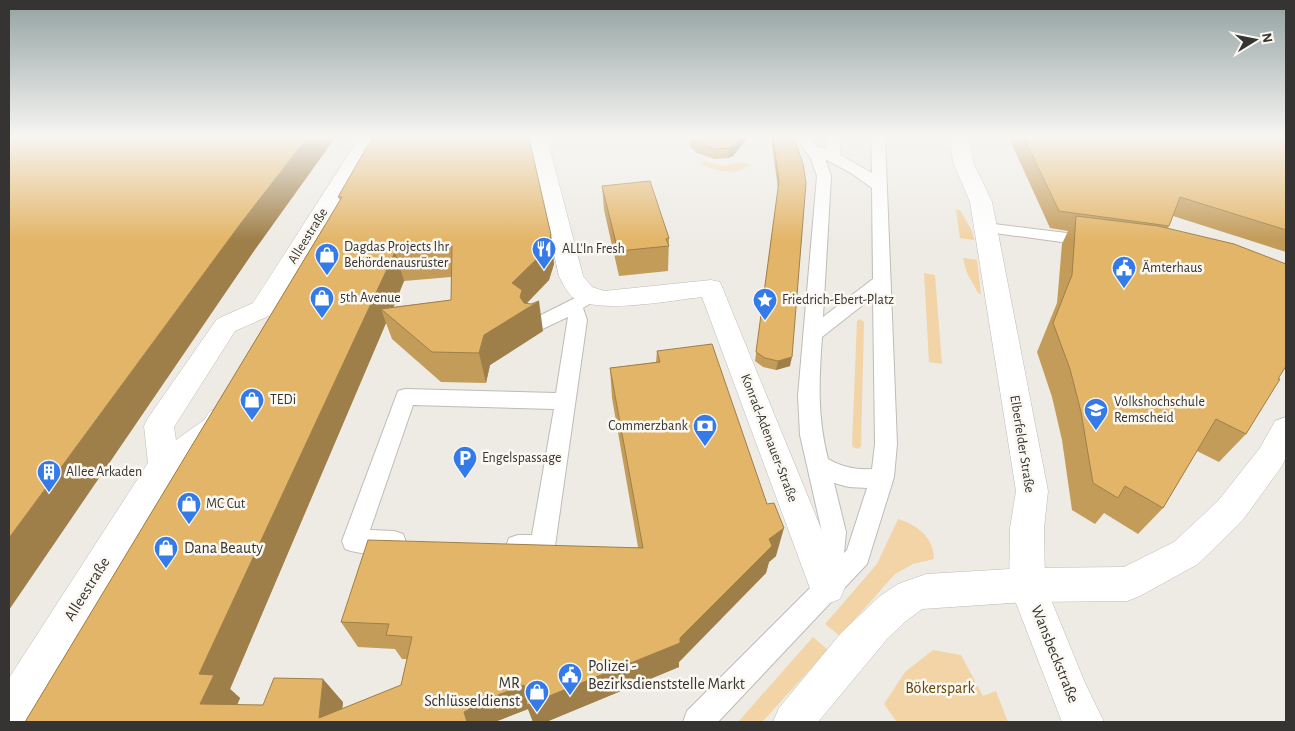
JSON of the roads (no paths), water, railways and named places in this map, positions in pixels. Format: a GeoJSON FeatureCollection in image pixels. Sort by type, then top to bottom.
{"type":"FeatureCollection","features":[{"type":"Feature","properties":{"kind":"street","name":"Alleestraße"},"geometry":{"type":"LineString","coordinates":[[164,465],[159,426],[226,325],[267,321],[350,172]]}},
{"type":"Feature","properties":{"kind":"street"},"geometry":{"type":"LineString","coordinates":[[545,172],[570,276],[582,302]]}},
{"type":"Feature","properties":{"kind":"street","name":"Elberfelder Straße"},"geometry":{"type":"LineString","coordinates":[[968,172],[981,202],[1032,491],[1027,528],[1027,585]]}},
{"type":"Feature","properties":{"kind":"street","name":"Konrad-Adenauer-Straße"},"geometry":{"type":"LineString","coordinates":[[582,302],[711,288],[827,587]]}},
{"type":"Feature","properties":{"kind":"street","name":"Alleestraße"},"geometry":{"type":"LineString","coordinates":[[9,714],[164,465],[215,428],[234,396]]}},
{"type":"Feature","properties":{"kind":"street"},"geometry":{"type":"LineString","coordinates":[[793,722],[866,635],[910,595],[926,591],[1027,585],[1126,584],[1186,552],[1230,511],[1271,457],[1286,430]]}},
{"type":"Feature","properties":{"kind":"street","name":"Wansbeckstraße"},"geometry":{"type":"LineString","coordinates":[[1027,585],[1071,697],[1084,722]]}},
{"type":"Feature","properties":{"kind":"lane"},"geometry":{"type":"LineString","coordinates":[[822,172],[824,176],[808,396],[811,435],[834,532],[827,587]]}},
{"type":"Feature","properties":{"kind":"lane"},"geometry":{"type":"LineString","coordinates":[[861,172],[879,186]]}},
{"type":"Feature","properties":{"kind":"lane"},"geometry":{"type":"LineString","coordinates":[[698,722],[858,556],[882,477],[886,444],[879,172]]}},
{"type":"Feature","properties":{"kind":"lane"},"geometry":{"type":"LineString","coordinates":[[986,228],[1105,243]]}},
{"type":"Feature","properties":{"kind":"lane"},"geometry":{"type":"LineString","coordinates":[[813,334],[882,281]]}},
{"type":"Feature","properties":{"kind":"lane"},"geometry":{"type":"LineString","coordinates":[[536,326],[582,302]]}},
{"type":"Feature","properties":{"kind":"lane"},"geometry":{"type":"LineString","coordinates":[[493,545],[543,546],[557,401],[582,302]]}},
{"type":"Feature","properties":{"kind":"lane"},"geometry":{"type":"LineString","coordinates":[[414,543],[354,541],[405,397],[557,401]]}},
{"type":"Feature","properties":{"kind":"lane"},"geometry":{"type":"LineString","coordinates":[[818,464],[832,473],[849,479],[867,480],[882,477]]}},
{"type":"Feature","properties":{"kind":"place","name":"ALL'In Fresh"},"geometry":{"type":"Point","coordinates":[544,270]}},
{"type":"Feature","properties":{"kind":"place","name":"Dagdas Projects Ihr Behördenausrüster"},"geometry":{"type":"Point","coordinates":[327,276]}},
{"type":"Feature","properties":{"kind":"place","name":"Ämterhaus"},"geometry":{"type":"Point","coordinates":[1124,289]}},
{"type":"Feature","properties":{"kind":"place","name":"5th Avenue"},"geometry":{"type":"Point","coordinates":[322,319]}},
{"type":"Feature","properties":{"kind":"place","name":"Friedrich-Ebert-Platz"},"geometry":{"type":"Point","coordinates":[765,321]}},
{"type":"Feature","properties":{"kind":"place","name":"TEDi"},"geometry":{"type":"Point","coordinates":[252,421]}},
{"type":"Feature","properties":{"kind":"place","name":"Volkshochschule Remscheid"},"geometry":{"type":"Point","coordinates":[1096,431]}},
{"type":"Feature","properties":{"kind":"place","name":"Commerzbank"},"geometry":{"type":"Point","coordinates":[705,447]}},
{"type":"Feature","properties":{"kind":"place","name":"Engelspassage"},"geometry":{"type":"Point","coordinates":[465,479]}},
{"type":"Feature","properties":{"kind":"place","name":"Allee Arkaden"},"geometry":{"type":"Point","coordinates":[49,493]}},
{"type":"Feature","properties":{"kind":"place","name":"MC Cut"},"geometry":{"type":"Point","coordinates":[189,525]}},
{"type":"Feature","properties":{"kind":"place","name":"Dana Beauty"},"geometry":{"type":"Point","coordinates":[166,569]}},
{"type":"Feature","properties":{"kind":"place","name":"Polizei - Bezirksdienststelle Markt"},"geometry":{"type":"Point","coordinates":[570,696]}},
{"type":"Feature","properties":{"kind":"place","name":"MR Schlüsseldienst"},"geometry":{"type":"Point","coordinates":[537,713]}},
{"type":"Feature","properties":{"kind":"park label","name":"Bökerspark"},"geometry":{"type":"Point","coordinates":[940,688]}}]}
